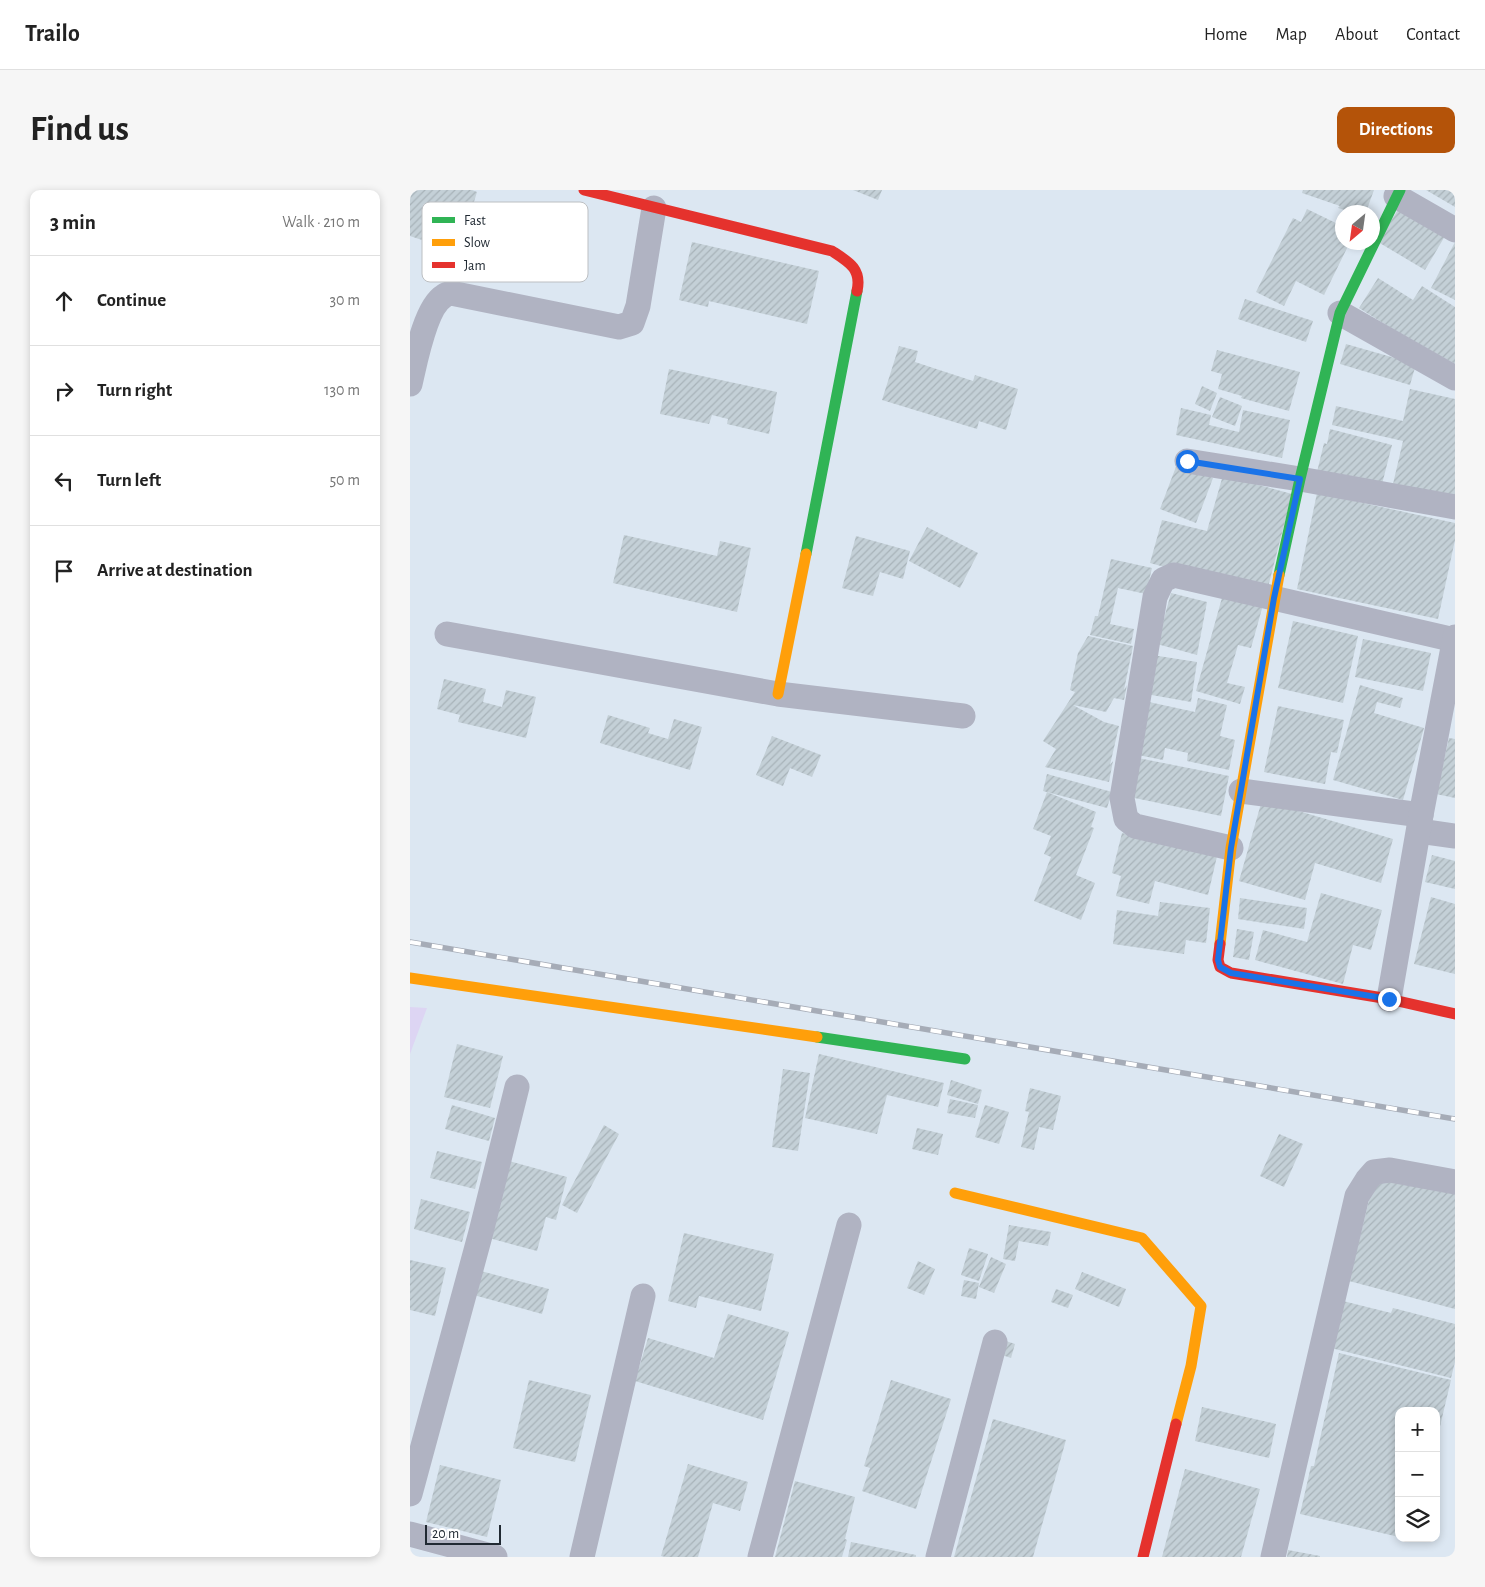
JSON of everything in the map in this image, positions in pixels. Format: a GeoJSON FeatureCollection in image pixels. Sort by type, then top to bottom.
{"type":"FeatureCollection","features":[{"type":"Feature","properties":{"kind":"street"},"geometry":{"type":"LineString","coordinates":[[584,190],[832,252],[852,264],[859,283],[778,694]]}},
{"type":"Feature","properties":{"kind":"street"},"geometry":{"type":"LineString","coordinates":[[1455,230],[1398,193],[1340,313],[1300,479],[1274,598],[1231,848],[1218,960],[1220,967],[1231,973],[1389,999],[1455,1014]]}},
{"type":"Feature","properties":{"kind":"street"},"geometry":{"type":"LineString","coordinates":[[410,384],[424,328],[432,310],[443,296],[451,293],[619,328],[632,323],[638,306],[654,208]]}},
{"type":"Feature","properties":{"kind":"street"},"geometry":{"type":"LineString","coordinates":[[1340,313],[1455,378]]}},
{"type":"Feature","properties":{"kind":"street"},"geometry":{"type":"LineString","coordinates":[[1187,461],[1455,507]]}},
{"type":"Feature","properties":{"kind":"street"},"geometry":{"type":"LineString","coordinates":[[1231,848],[1135,826],[1126,819],[1122,798],[1155,597],[1163,580],[1174,574],[1455,639],[1389,999]]}},
{"type":"Feature","properties":{"kind":"street"},"geometry":{"type":"LineString","coordinates":[[447,634],[778,694],[963,716]]}},
{"type":"Feature","properties":{"kind":"street"},"geometry":{"type":"LineString","coordinates":[[1241,791],[1420,823],[1455,836]]}},
{"type":"Feature","properties":{"kind":"street"},"geometry":{"type":"LineString","coordinates":[[410,978],[965,1059]]}},
{"type":"Feature","properties":{"kind":"street"},"geometry":{"type":"LineString","coordinates":[[410,1494],[481,1232],[517,1087]]}},
{"type":"Feature","properties":{"kind":"street"},"geometry":{"type":"LineString","coordinates":[[1273,1557],[1357,1196],[1374,1172],[1390,1170],[1455,1182]]}},
{"type":"Feature","properties":{"kind":"street"},"geometry":{"type":"LineString","coordinates":[[954,1193],[1142,1238],[1201,1306],[1191,1366],[1143,1557]]}},
{"type":"Feature","properties":{"kind":"street"},"geometry":{"type":"LineString","coordinates":[[760,1557],[849,1226]]}},
{"type":"Feature","properties":{"kind":"street"},"geometry":{"type":"LineString","coordinates":[[582,1557],[643,1296]]}},
{"type":"Feature","properties":{"kind":"street"},"geometry":{"type":"LineString","coordinates":[[938,1557],[995,1342]]}},
{"type":"Feature","properties":{"kind":"street"},"geometry":{"type":"LineString","coordinates":[[410,1534],[495,1557]]}},
{"type":"Feature","properties":{"kind":"shaded area"},"geometry":{"type":"Polygon","coordinates":[[[410,1007],[427,1008],[410,1054],[410,1007]]]}},
{"type":"Feature","properties":{"kind":"building"},"geometry":{"type":"Polygon","coordinates":[[[410,190],[472,190],[477,192],[474,202],[422,202],[422,240],[410,236],[410,190]]]}},
{"type":"Feature","properties":{"kind":"building"},"geometry":{"type":"Polygon","coordinates":[[[853,190],[882,190],[878,200],[853,190]]]}},
{"type":"Feature","properties":{"kind":"building"},"geometry":{"type":"Polygon","coordinates":[[[1303,190],[1374,190],[1369,205],[1337,205],[1302,193],[1303,190]]]}},
{"type":"Feature","properties":{"kind":"building"},"geometry":{"type":"Polygon","coordinates":[[[1426,190],[1455,190],[1455,207],[1426,190]]]}},
{"type":"Feature","properties":{"kind":"building"},"geometry":{"type":"Polygon","coordinates":[[[1399,208],[1445,236],[1425,270],[1380,243],[1380,239],[1399,208]]]}},
{"type":"Feature","properties":{"kind":"building"},"geometry":{"type":"Polygon","coordinates":[[[1307,209],[1335,223],[1335,250],[1346,250],[1324,295],[1296,281],[1284,306],[1256,292],[1293,218],[1301,222],[1307,209]]]}},
{"type":"Feature","properties":{"kind":"building"},"geometry":{"type":"Polygon","coordinates":[[[692,242],[819,271],[807,324],[709,301],[708,307],[679,300],[692,242]]]}},
{"type":"Feature","properties":{"kind":"building"},"geometry":{"type":"Polygon","coordinates":[[[1455,242],[1455,300],[1431,288],[1455,242]]]}},
{"type":"Feature","properties":{"kind":"building"},"geometry":{"type":"Polygon","coordinates":[[[1378,278],[1413,300],[1422,286],[1455,307],[1455,364],[1359,308],[1378,278]]]}},
{"type":"Feature","properties":{"kind":"building"},"geometry":{"type":"Polygon","coordinates":[[[1245,299],[1313,321],[1306,342],[1238,319],[1245,299]]]}},
{"type":"Feature","properties":{"kind":"building"},"geometry":{"type":"Polygon","coordinates":[[[1346,344],[1416,364],[1410,385],[1340,364],[1346,344]]]}},
{"type":"Feature","properties":{"kind":"building"},"geometry":{"type":"Polygon","coordinates":[[[899,346],[918,351],[915,362],[973,381],[975,375],[1018,389],[1006,430],[979,421],[977,429],[882,400],[899,346]]]}},
{"type":"Feature","properties":{"kind":"building"},"geometry":{"type":"Polygon","coordinates":[[[1217,350],[1300,372],[1289,411],[1241,398],[1242,396],[1218,389],[1222,374],[1211,371],[1217,350]]]}},
{"type":"Feature","properties":{"kind":"building"},"geometry":{"type":"Polygon","coordinates":[[[669,369],[777,392],[769,434],[727,424],[728,419],[712,415],[709,424],[660,414],[669,369]]]}},
{"type":"Feature","properties":{"kind":"building"},"geometry":{"type":"Polygon","coordinates":[[[1202,386],[1217,393],[1210,411],[1195,404],[1202,386]]]}},
{"type":"Feature","properties":{"kind":"building"},"geometry":{"type":"Polygon","coordinates":[[[1410,389],[1455,399],[1455,498],[1393,484],[1403,441],[1332,425],[1336,406],[1403,421],[1410,389]]]}},
{"type":"Feature","properties":{"kind":"building"},"geometry":{"type":"Polygon","coordinates":[[[1220,397],[1242,406],[1235,426],[1212,417],[1220,397]]]}},
{"type":"Feature","properties":{"kind":"building"},"geometry":{"type":"Polygon","coordinates":[[[1181,408],[1211,415],[1209,425],[1239,432],[1243,410],[1290,420],[1282,458],[1176,435],[1181,408]]]}},
{"type":"Feature","properties":{"kind":"building"},"geometry":{"type":"Polygon","coordinates":[[[1330,429],[1392,445],[1381,488],[1317,472],[1324,443],[1327,444],[1330,429]]]}},
{"type":"Feature","properties":{"kind":"building"},"geometry":{"type":"Polygon","coordinates":[[[1177,464],[1213,478],[1196,523],[1160,509],[1177,464]]]}},
{"type":"Feature","properties":{"kind":"building"},"geometry":{"type":"Polygon","coordinates":[[[1223,475],[1292,494],[1266,595],[1150,563],[1162,520],[1207,531],[1223,475]]]}},
{"type":"Feature","properties":{"kind":"building"},"geometry":{"type":"Polygon","coordinates":[[[1317,493],[1455,523],[1455,540],[1438,619],[1297,589],[1317,493]]]}},
{"type":"Feature","properties":{"kind":"building"},"geometry":{"type":"Polygon","coordinates":[[[927,527],[978,553],[960,588],[909,561],[927,527]]]}},
{"type":"Feature","properties":{"kind":"building"},"geometry":{"type":"Polygon","coordinates":[[[624,535],[717,556],[720,541],[751,548],[737,612],[613,583],[624,535]]]}},
{"type":"Feature","properties":{"kind":"building"},"geometry":{"type":"Polygon","coordinates":[[[856,536],[910,551],[903,579],[880,572],[873,596],[842,588],[856,536]]]}},
{"type":"Feature","properties":{"kind":"building"},"geometry":{"type":"Polygon","coordinates":[[[1111,559],[1152,568],[1146,594],[1118,588],[1110,624],[1134,629],[1131,644],[1090,635],[1095,616],[1098,616],[1111,559]]]}},
{"type":"Feature","properties":{"kind":"building"},"geometry":{"type":"Polygon","coordinates":[[[1171,593],[1207,602],[1197,655],[1157,644],[1171,593]]]}},
{"type":"Feature","properties":{"kind":"building"},"geometry":{"type":"Polygon","coordinates":[[[1223,594],[1263,605],[1251,648],[1238,645],[1227,683],[1245,687],[1240,704],[1196,691],[1223,594]]]}},
{"type":"Feature","properties":{"kind":"building"},"geometry":{"type":"Polygon","coordinates":[[[1293,621],[1358,636],[1343,703],[1278,688],[1293,621]]]}},
{"type":"Feature","properties":{"kind":"building"},"geometry":{"type":"Polygon","coordinates":[[[1088,636],[1133,646],[1124,690],[1127,685],[1124,700],[1114,698],[1106,712],[1073,705],[1104,722],[1119,726],[1110,765],[1113,761],[1109,782],[1045,767],[1056,749],[1043,741],[1075,692],[1070,690],[1078,653],[1088,636]]]}},
{"type":"Feature","properties":{"kind":"building"},"geometry":{"type":"Polygon","coordinates":[[[1363,639],[1431,653],[1423,691],[1355,677],[1363,639]]]}},
{"type":"Feature","properties":{"kind":"building"},"geometry":{"type":"Polygon","coordinates":[[[1152,655],[1197,662],[1191,702],[1146,694],[1152,655]]]}},
{"type":"Feature","properties":{"kind":"building"},"geometry":{"type":"Polygon","coordinates":[[[444,679],[486,689],[483,702],[502,707],[506,690],[536,697],[526,738],[458,722],[460,715],[437,709],[444,679]]]}},
{"type":"Feature","properties":{"kind":"building"},"geometry":{"type":"Polygon","coordinates":[[[1360,685],[1403,698],[1400,708],[1377,702],[1374,713],[1424,728],[1403,800],[1333,780],[1360,685]]]}},
{"type":"Feature","properties":{"kind":"building"},"geometry":{"type":"Polygon","coordinates":[[[1198,698],[1227,705],[1220,736],[1235,740],[1229,770],[1187,761],[1188,753],[1165,748],[1163,760],[1138,755],[1149,702],[1195,712],[1198,698]]]}},
{"type":"Feature","properties":{"kind":"building"},"geometry":{"type":"Polygon","coordinates":[[[1278,706],[1344,720],[1337,753],[1331,752],[1325,784],[1264,772],[1278,706]]]}},
{"type":"Feature","properties":{"kind":"building"},"geometry":{"type":"Polygon","coordinates":[[[608,715],[650,728],[648,733],[668,739],[674,719],[702,727],[690,770],[600,743],[608,715]]]}},
{"type":"Feature","properties":{"kind":"building"},"geometry":{"type":"Polygon","coordinates":[[[772,736],[821,755],[812,777],[790,768],[783,786],[756,775],[772,736]]]}},
{"type":"Feature","properties":{"kind":"building"},"geometry":{"type":"Polygon","coordinates":[[[1449,738],[1455,739],[1455,798],[1436,794],[1449,738]]]}},
{"type":"Feature","properties":{"kind":"building"},"geometry":{"type":"Polygon","coordinates":[[[1133,757],[1229,776],[1221,816],[1125,796],[1133,757]]]}},
{"type":"Feature","properties":{"kind":"building"},"geometry":{"type":"Polygon","coordinates":[[[1047,774],[1112,792],[1107,808],[1043,791],[1047,774]]]}},
{"type":"Feature","properties":{"kind":"building"},"geometry":{"type":"Polygon","coordinates":[[[1047,792],[1096,812],[1091,827],[1094,828],[1076,875],[1095,883],[1081,920],[1034,901],[1051,857],[1044,854],[1051,836],[1033,829],[1047,792]]]}},
{"type":"Feature","properties":{"kind":"building"},"geometry":{"type":"Polygon","coordinates":[[[1262,800],[1393,839],[1381,883],[1315,863],[1305,900],[1239,881],[1262,800]]]}},
{"type":"Feature","properties":{"kind":"building"},"geometry":{"type":"Polygon","coordinates":[[[1122,833],[1163,843],[1218,852],[1208,895],[1155,881],[1149,904],[1116,896],[1121,876],[1112,873],[1122,833]]]}},
{"type":"Feature","properties":{"kind":"building"},"geometry":{"type":"Polygon","coordinates":[[[1432,855],[1455,861],[1455,889],[1425,882],[1432,855]]]}},
{"type":"Feature","properties":{"kind":"building"},"geometry":{"type":"Polygon","coordinates":[[[1321,893],[1382,910],[1371,950],[1353,945],[1343,984],[1255,960],[1263,930],[1307,942],[1321,893]]]}},
{"type":"Feature","properties":{"kind":"building"},"geometry":{"type":"Polygon","coordinates":[[[1431,897],[1455,904],[1455,974],[1414,964],[1431,897]]]}},
{"type":"Feature","properties":{"kind":"building"},"geometry":{"type":"Polygon","coordinates":[[[1240,898],[1307,908],[1304,929],[1238,919],[1240,898]]]}},
{"type":"Feature","properties":{"kind":"building"},"geometry":{"type":"Polygon","coordinates":[[[1160,902],[1210,908],[1206,943],[1186,940],[1184,954],[1113,944],[1117,910],[1158,916],[1160,902]]]}},
{"type":"Feature","properties":{"kind":"building"},"geometry":{"type":"Polygon","coordinates":[[[1237,929],[1254,932],[1249,960],[1233,957],[1237,929]]]}},
{"type":"Feature","properties":{"kind":"building"},"geometry":{"type":"Polygon","coordinates":[[[457,1044],[503,1056],[490,1108],[444,1097],[457,1044]]]}},
{"type":"Feature","properties":{"kind":"building"},"geometry":{"type":"Polygon","coordinates":[[[819,1054],[944,1083],[938,1107],[887,1095],[877,1134],[805,1118],[819,1054]]]}},
{"type":"Feature","properties":{"kind":"building"},"geometry":{"type":"Polygon","coordinates":[[[783,1069],[810,1073],[798,1151],[772,1147],[783,1069]]]}},
{"type":"Feature","properties":{"kind":"building"},"geometry":{"type":"Polygon","coordinates":[[[951,1080],[982,1090],[978,1104],[947,1095],[951,1080]]]}},
{"type":"Feature","properties":{"kind":"building"},"geometry":{"type":"Polygon","coordinates":[[[1030,1088],[1061,1096],[1053,1130],[1039,1127],[1034,1150],[1021,1147],[1029,1112],[1025,1111],[1030,1088]]]}},
{"type":"Feature","properties":{"kind":"building"},"geometry":{"type":"Polygon","coordinates":[[[950,1099],[978,1105],[975,1118],[947,1113],[950,1099]]]}},
{"type":"Feature","properties":{"kind":"building"},"geometry":{"type":"Polygon","coordinates":[[[452,1105],[495,1118],[489,1141],[445,1129],[452,1105]]]}},
{"type":"Feature","properties":{"kind":"building"},"geometry":{"type":"Polygon","coordinates":[[[985,1105],[1009,1112],[999,1144],[975,1137],[985,1105]]]}},
{"type":"Feature","properties":{"kind":"building"},"geometry":{"type":"Polygon","coordinates":[[[604,1125],[619,1134],[577,1213],[562,1205],[604,1125]]]}},
{"type":"Feature","properties":{"kind":"building"},"geometry":{"type":"Polygon","coordinates":[[[917,1128],[943,1134],[938,1155],[912,1149],[917,1128]]]}},
{"type":"Feature","properties":{"kind":"building"},"geometry":{"type":"Polygon","coordinates":[[[1279,1134],[1303,1144],[1284,1187],[1260,1176],[1279,1134]]]}},
{"type":"Feature","properties":{"kind":"building"},"geometry":{"type":"Polygon","coordinates":[[[437,1151],[482,1162],[475,1189],[430,1178],[437,1151]]]}},
{"type":"Feature","properties":{"kind":"building"},"geometry":{"type":"Polygon","coordinates":[[[509,1161],[567,1177],[556,1220],[546,1217],[537,1251],[489,1238],[509,1161]]]}},
{"type":"Feature","properties":{"kind":"building"},"geometry":{"type":"Polygon","coordinates":[[[1376,1172],[1455,1192],[1455,1309],[1349,1281],[1376,1172]]]}},
{"type":"Feature","properties":{"kind":"building"},"geometry":{"type":"Polygon","coordinates":[[[421,1199],[470,1212],[462,1242],[414,1229],[421,1199]]]}},
{"type":"Feature","properties":{"kind":"building"},"geometry":{"type":"Polygon","coordinates":[[[1009,1225],[1051,1232],[1048,1246],[1019,1241],[1015,1261],[1003,1259],[1009,1225]]]}},
{"type":"Feature","properties":{"kind":"building"},"geometry":{"type":"Polygon","coordinates":[[[684,1233],[774,1254],[761,1311],[699,1296],[696,1308],[668,1301],[684,1233]]]}},
{"type":"Feature","properties":{"kind":"building"},"geometry":{"type":"Polygon","coordinates":[[[969,1248],[988,1254],[979,1281],[961,1275],[969,1248]]]}},
{"type":"Feature","properties":{"kind":"building"},"geometry":{"type":"Polygon","coordinates":[[[991,1257],[1006,1264],[994,1293],[979,1287],[991,1257]]]}},
{"type":"Feature","properties":{"kind":"building"},"geometry":{"type":"Polygon","coordinates":[[[410,1260],[446,1268],[435,1316],[410,1310],[410,1260]]]}},
{"type":"Feature","properties":{"kind":"building"},"geometry":{"type":"Polygon","coordinates":[[[918,1261],[935,1269],[924,1295],[907,1288],[918,1261]]]}},
{"type":"Feature","properties":{"kind":"building"},"geometry":{"type":"Polygon","coordinates":[[[477,1270],[549,1289],[542,1314],[470,1294],[477,1270]]]}},
{"type":"Feature","properties":{"kind":"building"},"geometry":{"type":"Polygon","coordinates":[[[1082,1272],[1126,1289],[1119,1307],[1075,1289],[1082,1272]]]}},
{"type":"Feature","properties":{"kind":"building"},"geometry":{"type":"Polygon","coordinates":[[[964,1280],[979,1283],[976,1299],[961,1296],[964,1280]]]}},
{"type":"Feature","properties":{"kind":"building"},"geometry":{"type":"Polygon","coordinates":[[[1056,1289],[1073,1295],[1068,1308],[1051,1302],[1056,1289]]]}},
{"type":"Feature","properties":{"kind":"building"},"geometry":{"type":"Polygon","coordinates":[[[1343,1301],[1391,1313],[1393,1308],[1455,1324],[1455,1362],[1451,1378],[1331,1348],[1343,1301]]]}},
{"type":"Feature","properties":{"kind":"building"},"geometry":{"type":"Polygon","coordinates":[[[728,1314],[789,1332],[763,1420],[635,1381],[648,1338],[714,1358],[728,1314]]]}},
{"type":"Feature","properties":{"kind":"building"},"geometry":{"type":"Polygon","coordinates":[[[997,1338],[1015,1344],[1011,1358],[993,1352],[997,1338]]]}},
{"type":"Feature","properties":{"kind":"building"},"geometry":{"type":"Polygon","coordinates":[[[1339,1353],[1451,1380],[1440,1426],[1440,1407],[1395,1407],[1395,1536],[1300,1514],[1311,1466],[1314,1466],[1339,1353]]]}},
{"type":"Feature","properties":{"kind":"building"},"geometry":{"type":"Polygon","coordinates":[[[529,1380],[591,1395],[575,1462],[513,1448],[529,1380]]]}},
{"type":"Feature","properties":{"kind":"building"},"geometry":{"type":"Polygon","coordinates":[[[891,1380],[951,1399],[916,1509],[862,1491],[870,1468],[864,1466],[891,1380]]]}},
{"type":"Feature","properties":{"kind":"building"},"geometry":{"type":"Polygon","coordinates":[[[1202,1407],[1276,1424],[1269,1458],[1195,1441],[1202,1407]]]}},
{"type":"Feature","properties":{"kind":"building"},"geometry":{"type":"Polygon","coordinates":[[[993,1419],[1066,1440],[1033,1557],[954,1557],[993,1419]]]}},
{"type":"Feature","properties":{"kind":"building"},"geometry":{"type":"Polygon","coordinates":[[[688,1464],[748,1482],[740,1511],[713,1503],[698,1557],[661,1556],[688,1464]]]}},
{"type":"Feature","properties":{"kind":"building"},"geometry":{"type":"Polygon","coordinates":[[[440,1465],[501,1480],[487,1537],[426,1522],[440,1465]]]}},
{"type":"Feature","properties":{"kind":"building"},"geometry":{"type":"Polygon","coordinates":[[[1185,1469],[1260,1489],[1241,1557],[1162,1557],[1185,1469]]]}},
{"type":"Feature","properties":{"kind":"building"},"geometry":{"type":"Polygon","coordinates":[[[795,1481],[855,1497],[842,1557],[775,1557],[795,1481]]]}},
{"type":"Feature","properties":{"kind":"building"},"geometry":{"type":"Polygon","coordinates":[[[851,1542],[916,1555],[916,1557],[848,1557],[851,1542]]]}},
{"type":"Feature","properties":{"kind":"building"},"geometry":{"type":"Polygon","coordinates":[[[1288,1550],[1320,1556],[1320,1557],[1287,1557],[1288,1550]]]}},
{"type":"Feature","properties":{"kind":"railway"},"geometry":{"type":"LineString","coordinates":[[410,942],[1455,1119]]}},
{"type":"Feature","properties":{"kind":"traffic: fast"},"geometry":{"type":"LineString","coordinates":[[1279,575],[1340,313],[1400,190]]}},
{"type":"Feature","properties":{"kind":"traffic: fast"},"geometry":{"type":"LineString","coordinates":[[806,554],[857,291]]}},
{"type":"Feature","properties":{"kind":"traffic: fast"},"geometry":{"type":"LineString","coordinates":[[817,1037],[965,1059]]}},
{"type":"Feature","properties":{"kind":"traffic: slow"},"geometry":{"type":"LineString","coordinates":[[778,694],[806,554]]}},
{"type":"Feature","properties":{"kind":"traffic: slow"},"geometry":{"type":"LineString","coordinates":[[1220,944],[1231,848],[1279,575]]}},
{"type":"Feature","properties":{"kind":"traffic: slow"},"geometry":{"type":"LineString","coordinates":[[410,978],[817,1037]]}},
{"type":"Feature","properties":{"kind":"traffic: slow"},"geometry":{"type":"LineString","coordinates":[[955,1193],[1142,1238],[1201,1306],[1191,1366],[1176,1424]]}},
{"type":"Feature","properties":{"kind":"traffic: jam"},"geometry":{"type":"LineString","coordinates":[[584,190],[832,251],[853,267],[858,277],[857,291]]}},
{"type":"Feature","properties":{"kind":"traffic: jam"},"geometry":{"type":"LineString","coordinates":[[1220,944],[1218,960],[1220,967],[1231,973],[1389,999],[1455,1014]]}},
{"type":"Feature","properties":{"kind":"traffic: jam"},"geometry":{"type":"LineString","coordinates":[[1143,1557],[1176,1424]]}},
{"type":"Feature","properties":{"kind":"route"},"geometry":{"type":"LineString","coordinates":[[1187,461],[1300,479],[1274,598],[1231,848],[1218,960],[1220,967],[1231,973],[1389,999]]}}]}
